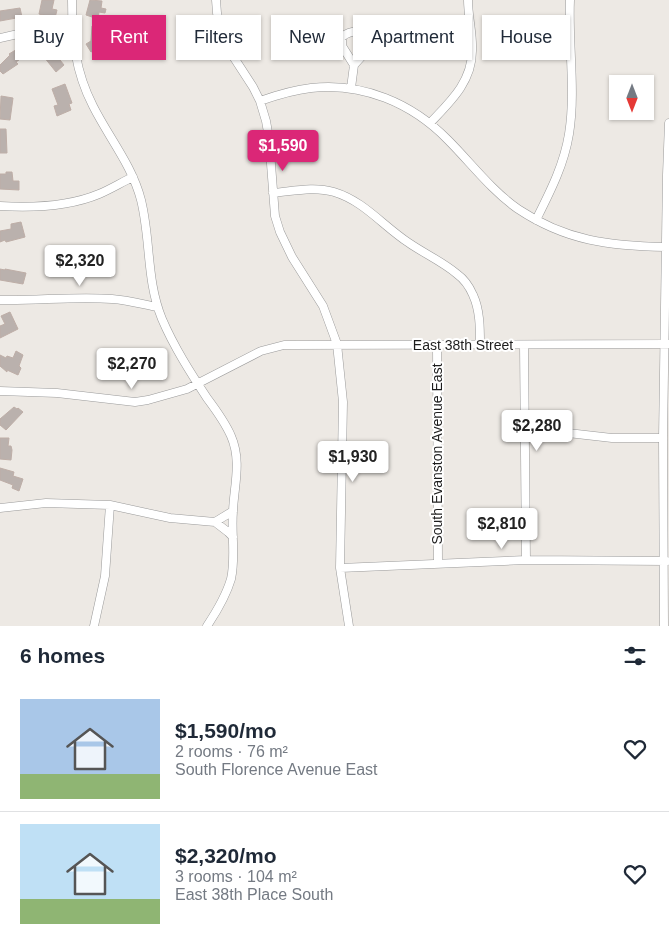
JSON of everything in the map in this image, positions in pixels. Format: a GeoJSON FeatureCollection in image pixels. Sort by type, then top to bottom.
{"type":"FeatureCollection","features":[{"type":"Feature","properties":{"kind":"street"},"geometry":{"type":"LineString","coordinates":[[72,0],[72,15]]}},
{"type":"Feature","properties":{"kind":"street"},"geometry":{"type":"LineString","coordinates":[[216,0],[222,35],[260,101],[269,138],[275,216],[284,244],[323,306],[337,344],[343,402],[340,568],[349,626]]}},
{"type":"Feature","properties":{"kind":"street"},"geometry":{"type":"LineString","coordinates":[[430,123],[454,99],[468,73],[472,51],[468,0]]}},
{"type":"Feature","properties":{"kind":"street"},"geometry":{"type":"LineString","coordinates":[[536,220],[558,173],[569,134],[571,107],[570,0]]}},
{"type":"Feature","properties":{"kind":"street"},"geometry":{"type":"LineString","coordinates":[[351,88],[354,65],[372,46],[372,36],[369,33],[356,31],[342,37],[342,46],[354,65]]}},
{"type":"Feature","properties":{"kind":"street"},"geometry":{"type":"LineString","coordinates":[[0,38],[15,35]]}},
{"type":"Feature","properties":{"kind":"street"},"geometry":{"type":"LineString","coordinates":[[76,60],[93,107],[121,152],[133,177],[141,201],[149,270],[157,307],[175,347],[222,420],[234,445],[237,473],[233,511],[234,558],[230,580],[221,603],[207,626]]}},
{"type":"Feature","properties":{"kind":"street"},"geometry":{"type":"LineString","coordinates":[[260,101],[288,92],[311,88],[351,88],[375,94],[407,108],[430,123],[502,196],[536,220],[567,234],[604,243],[622,246],[666,247]]}},
{"type":"Feature","properties":{"kind":"street"},"geometry":{"type":"LineString","coordinates":[[664,626],[666,561],[663,438],[667,344],[666,247],[669,123]]}},
{"type":"Feature","properties":{"kind":"street"},"geometry":{"type":"LineString","coordinates":[[0,206],[30,207],[64,203],[96,195],[133,177]]}},
{"type":"Feature","properties":{"kind":"street"},"geometry":{"type":"LineString","coordinates":[[273,193],[319,189],[347,196],[360,203],[387,228],[458,275],[473,295],[479,323],[480,344]]}},
{"type":"Feature","properties":{"kind":"street"},"geometry":{"type":"LineString","coordinates":[[0,300],[34,301],[91,298],[113,299],[157,307]]}},
{"type":"Feature","properties":{"kind":"street","name":"East 38th Street"},"geometry":{"type":"LineString","coordinates":[[0,391],[57,393],[134,402],[148,400],[187,389],[258,352],[284,345],[667,344]]}},
{"type":"Feature","properties":{"kind":"street","name":"South Evanston Avenue East"},"geometry":{"type":"LineString","coordinates":[[436,345],[438,564]]}},
{"type":"Feature","properties":{"kind":"street"},"geometry":{"type":"LineString","coordinates":[[524,345],[526,560]]}},
{"type":"Feature","properties":{"kind":"street"},"geometry":{"type":"LineString","coordinates":[[526,431],[612,438],[663,438]]}},
{"type":"Feature","properties":{"kind":"street"},"geometry":{"type":"LineString","coordinates":[[0,508],[46,503],[110,505],[170,518],[215,522],[233,538]]}},
{"type":"Feature","properties":{"kind":"street"},"geometry":{"type":"LineString","coordinates":[[94,626],[105,576],[110,505]]}},
{"type":"Feature","properties":{"kind":"street"},"geometry":{"type":"LineString","coordinates":[[215,522],[233,511]]}},
{"type":"Feature","properties":{"kind":"street"},"geometry":{"type":"LineString","coordinates":[[340,568],[405,567],[526,560],[666,561]]}},
{"type":"Feature","properties":{"kind":"building"},"geometry":{"type":"Polygon","coordinates":[[[42,0],[54,0],[52,9],[57,10],[56,15],[39,14],[42,0]]]}},
{"type":"Feature","properties":{"kind":"building"},"geometry":{"type":"Polygon","coordinates":[[[90,0],[102,1],[101,8],[106,9],[105,13],[99,12],[99,15],[92,15],[92,17],[86,15],[90,0]]]}},
{"type":"Feature","properties":{"kind":"building"},"geometry":{"type":"Polygon","coordinates":[[[20,8],[22,15],[15,15],[15,18],[0,21],[0,11],[20,8]]]}},
{"type":"Feature","properties":{"kind":"building"},"geometry":{"type":"Polygon","coordinates":[[[92,26],[91,52],[86,44],[91,41],[92,26]]]}},
{"type":"Feature","properties":{"kind":"building"},"geometry":{"type":"Polygon","coordinates":[[[15,50],[15,60],[19,60],[16,62],[18,64],[3,74],[0,71],[0,65],[9,54],[15,50]]]}},
{"type":"Feature","properties":{"kind":"building"},"geometry":{"type":"Polygon","coordinates":[[[46,60],[60,60],[64,65],[56,72],[46,60]]]}},
{"type":"Feature","properties":{"kind":"building"},"geometry":{"type":"Polygon","coordinates":[[[65,84],[72,103],[69,104],[71,110],[57,116],[54,106],[58,105],[52,89],[65,84]]]}},
{"type":"Feature","properties":{"kind":"building"},"geometry":{"type":"Polygon","coordinates":[[[1,96],[13,98],[10,120],[0,119],[1,96]]]}},
{"type":"Feature","properties":{"kind":"building"},"geometry":{"type":"Polygon","coordinates":[[[0,129],[6,129],[7,153],[0,153],[0,129]]]}},
{"type":"Feature","properties":{"kind":"building"},"geometry":{"type":"Polygon","coordinates":[[[6,172],[12,172],[13,181],[19,181],[19,190],[0,189],[0,174],[6,174],[6,172]]]}},
{"type":"Feature","properties":{"kind":"building"},"geometry":{"type":"Polygon","coordinates":[[[21,222],[25,237],[0,242],[0,231],[11,229],[11,224],[21,222]]]}},
{"type":"Feature","properties":{"kind":"building"},"geometry":{"type":"Polygon","coordinates":[[[0,269],[26,273],[23,284],[0,280],[0,269]]]}},
{"type":"Feature","properties":{"kind":"building"},"geometry":{"type":"Polygon","coordinates":[[[10,312],[18,329],[0,338],[0,326],[5,324],[1,316],[10,312]]]}},
{"type":"Feature","properties":{"kind":"building"},"geometry":{"type":"Polygon","coordinates":[[[16,351],[23,355],[18,375],[7,370],[7,372],[0,366],[0,355],[6,358],[7,356],[13,358],[16,351]]]}},
{"type":"Feature","properties":{"kind":"building"},"geometry":{"type":"Polygon","coordinates":[[[14,407],[23,412],[6,430],[0,425],[0,419],[14,407]]]}},
{"type":"Feature","properties":{"kind":"building"},"geometry":{"type":"Polygon","coordinates":[[[0,438],[9,438],[8,446],[11,446],[12,450],[11,460],[0,459],[0,438]]]}},
{"type":"Feature","properties":{"kind":"building"},"geometry":{"type":"Polygon","coordinates":[[[0,468],[14,472],[13,476],[23,479],[19,491],[12,488],[13,485],[0,480],[0,468]]]}}]}
